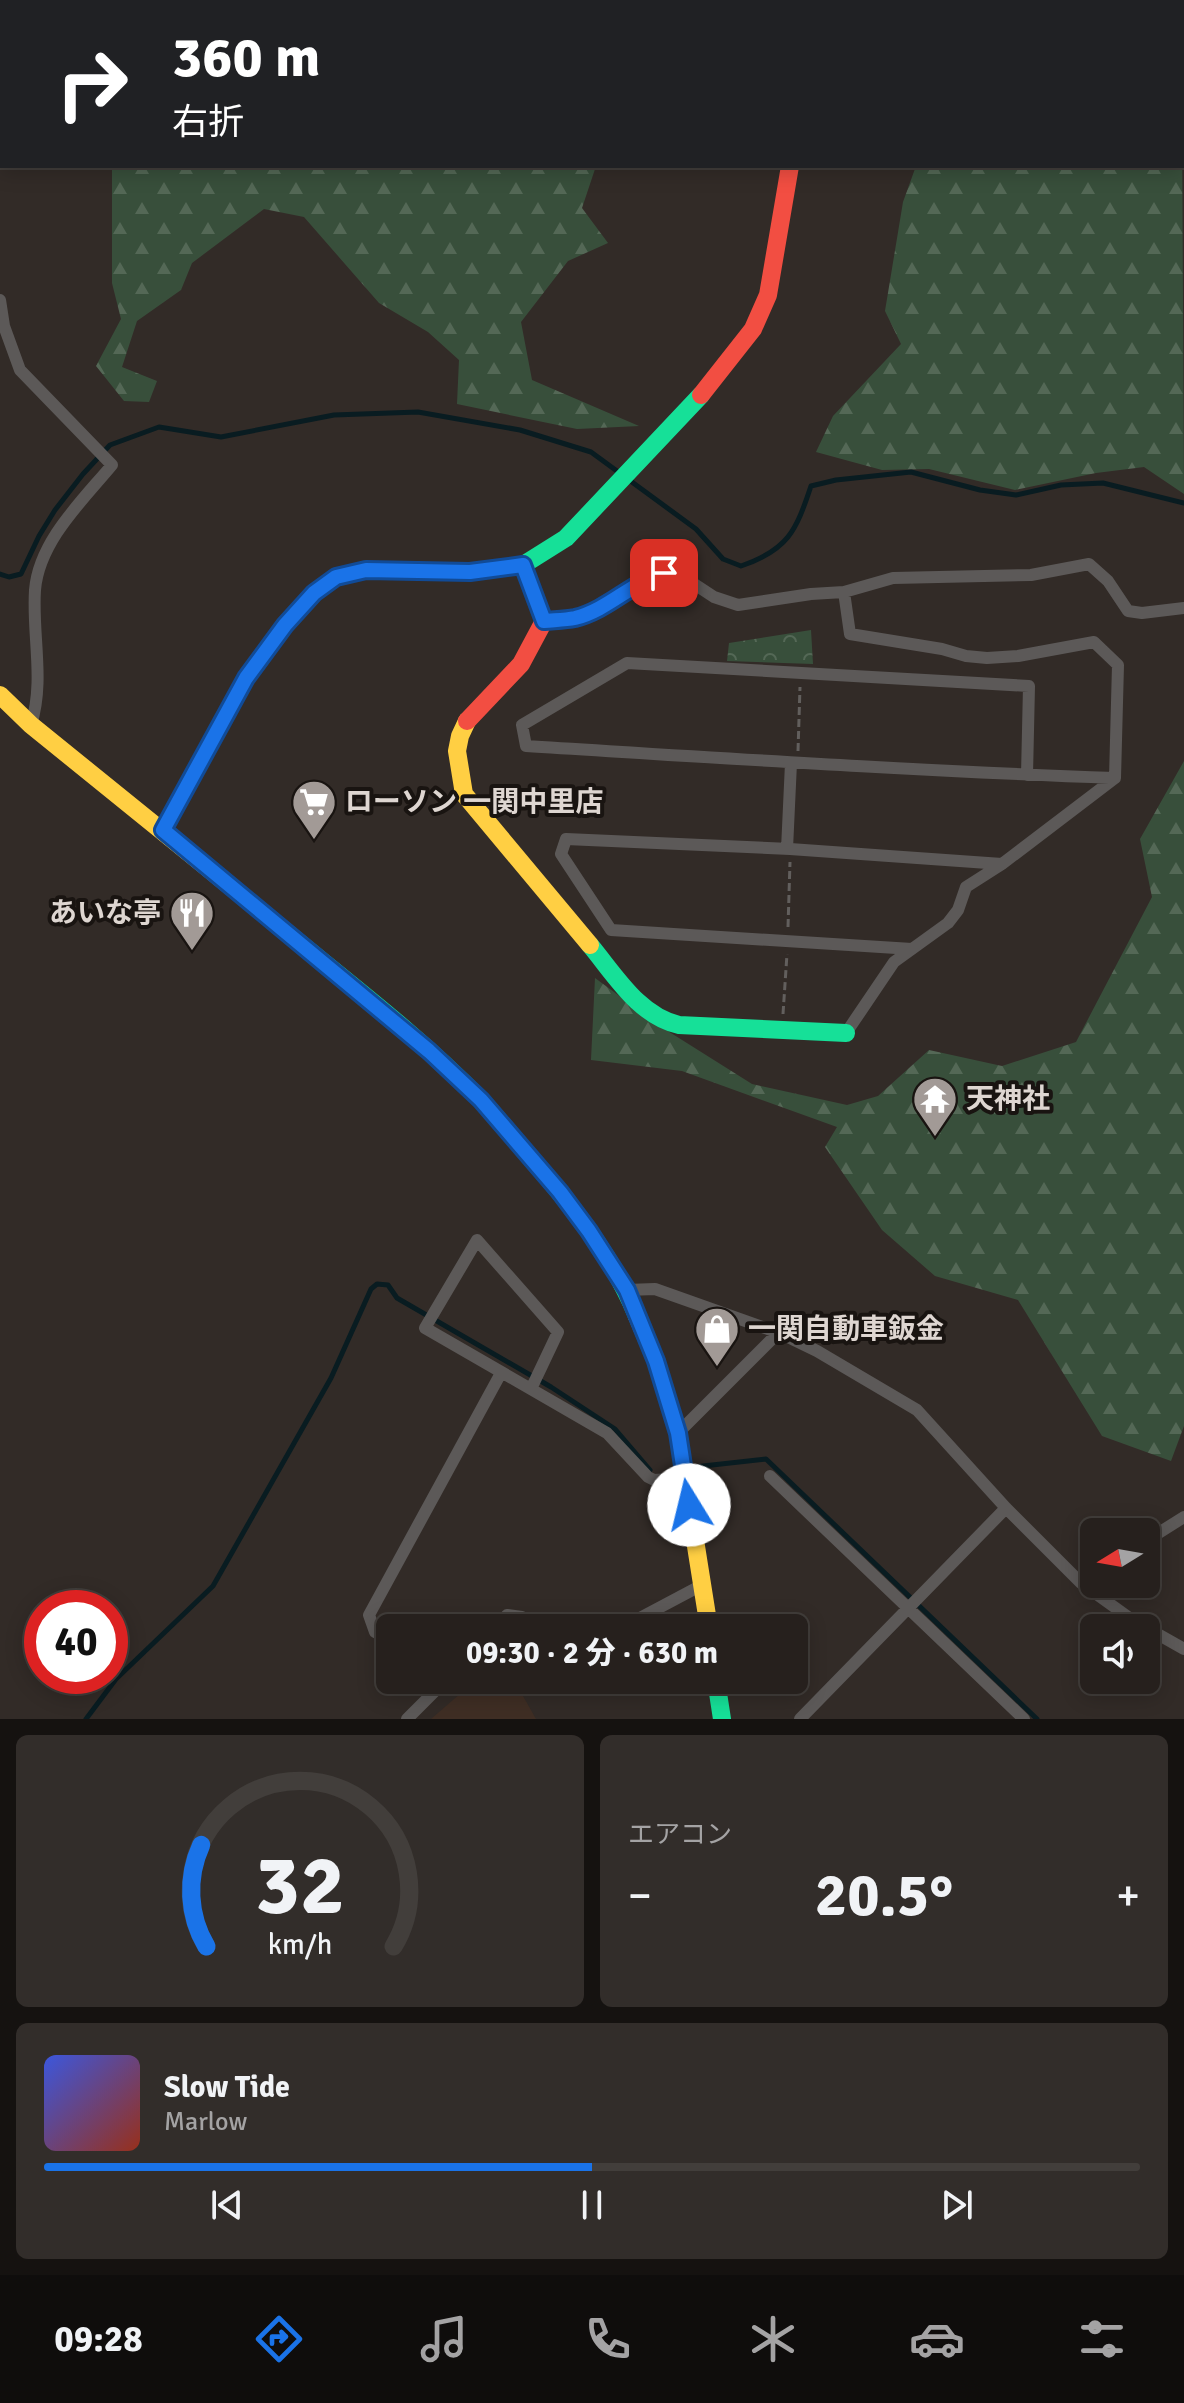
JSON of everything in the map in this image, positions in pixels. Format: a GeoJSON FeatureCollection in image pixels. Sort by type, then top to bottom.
{"type":"FeatureCollection","features":[{"type":"Feature","properties":{"kind":"street"},"geometry":{"type":"LineString","coordinates":[[163,830],[246,678],[285,625],[314,593],[336,577],[366,570],[470,572],[523,565],[566,538],[714,382],[753,329],[768,295],[790,168]]}},
{"type":"Feature","properties":{"kind":"street"},"geometry":{"type":"LineString","coordinates":[[0,300],[4,326],[20,370],[112,465],[64,523],[44,557],[35,587],[38,701],[31,725]]}},
{"type":"Feature","properties":{"kind":"street"},"geometry":{"type":"LineString","coordinates":[[544,621],[577,618],[645,578],[664,573],[679,574],[714,597],[738,605],[844,592],[893,578],[1031,575],[1089,564],[1108,581],[1128,611],[1142,613],[1184,608]]}},
{"type":"Feature","properties":{"kind":"street"},"geometry":{"type":"LineString","coordinates":[[523,565],[544,621],[517,668],[476,706],[462,730],[456,761],[464,794],[643,1008],[679,1025],[846,1033],[894,962],[948,923],[958,910],[966,887],[1002,864],[1115,778]]}},
{"type":"Feature","properties":{"kind":"street"},"geometry":{"type":"LineString","coordinates":[[844,592],[850,634],[987,658],[1018,656],[1094,642],[1100,646],[1118,665],[1119,671],[1115,778]]}},
{"type":"Feature","properties":{"kind":"street"},"geometry":{"type":"LineString","coordinates":[[1027,775],[1029,686],[627,663],[522,725],[526,746],[794,763],[1027,775],[1115,778]]}},
{"type":"Feature","properties":{"kind":"street"},"geometry":{"type":"LineString","coordinates":[[0,695],[31,725],[163,830],[429,1051],[481,1100],[560,1192],[627,1290],[656,1361],[678,1433],[707,1614]]}},
{"type":"Feature","properties":{"kind":"street"},"geometry":{"type":"LineString","coordinates":[[787,849],[794,763]]}},
{"type":"Feature","properties":{"kind":"street"},"geometry":{"type":"LineString","coordinates":[[912,949],[611,930],[561,854],[566,839],[787,849],[1002,864]]}},
{"type":"Feature","properties":{"kind":"street"},"geometry":{"type":"LineString","coordinates":[[531,1389],[558,1332],[477,1240],[425,1328],[607,1433],[648,1477],[654,1480],[685,1478]]}},
{"type":"Feature","properties":{"kind":"street"},"geometry":{"type":"LineString","coordinates":[[627,1290],[655,1289],[778,1333],[817,1351],[917,1410],[1006,1508],[1080,1582]]}},
{"type":"Feature","properties":{"kind":"street"},"geometry":{"type":"LineString","coordinates":[[678,1433],[778,1333]]}},
{"type":"Feature","properties":{"kind":"street"},"geometry":{"type":"LineString","coordinates":[[376,1633],[369,1615],[501,1373]]}},
{"type":"Feature","properties":{"kind":"street"},"geometry":{"type":"LineString","coordinates":[[770,1476],[1024,1719]]}},
{"type":"Feature","properties":{"kind":"street"},"geometry":{"type":"LineString","coordinates":[[800,1719],[1006,1508]]}},
{"type":"Feature","properties":{"kind":"street"},"geometry":{"type":"LineString","coordinates":[[1160,1532],[1184,1517]]}},
{"type":"Feature","properties":{"kind":"street"},"geometry":{"type":"LineString","coordinates":[[647,1614],[702,1585]]}},
{"type":"Feature","properties":{"kind":"street"},"geometry":{"type":"LineString","coordinates":[[1102,1598],[1131,1619],[1184,1649]]}},
{"type":"Feature","properties":{"kind":"street"},"geometry":{"type":"LineString","coordinates":[[407,1719],[432,1694]]}},
{"type":"Feature","properties":{"kind":"street"},"geometry":{"type":"LineString","coordinates":[[718,1694],[722,1719]]}},
{"type":"Feature","properties":{"kind":"path"},"geometry":{"type":"LineString","coordinates":[[794,763],[800,672]]}},
{"type":"Feature","properties":{"kind":"shaded area"},"geometry":{"type":"Polygon","coordinates":[[[460,1694],[522,1694],[536,1719],[431,1719],[460,1694]]]}},
{"type":"Feature","properties":{"kind":"green space"},"geometry":{"type":"Polygon","coordinates":[[[112,168],[595,168],[582,208],[608,243],[568,261],[521,322],[532,380],[639,426],[577,429],[457,404],[459,360],[428,332],[379,303],[304,217],[264,209],[192,263],[181,290],[137,321],[122,367],[157,381],[149,402],[124,401],[96,366],[121,319],[112,283],[112,168]]]}},
{"type":"Feature","properties":{"kind":"green space"},"geometry":{"type":"Polygon","coordinates":[[[915,168],[1182,168],[1184,494],[1144,467],[1096,473],[1015,490],[929,469],[882,470],[816,452],[833,416],[901,344],[885,311],[903,202],[915,168]]]}},
{"type":"Feature","properties":{"kind":"green space"},"geometry":{"type":"Polygon","coordinates":[[[811,630],[813,664],[727,661],[729,643],[811,630]]]}},
{"type":"Feature","properties":{"kind":"green space"},"geometry":{"type":"Polygon","coordinates":[[[1184,761],[1184,1426],[1171,1461],[1102,1436],[1018,1300],[935,1276],[882,1230],[825,1147],[837,1127],[682,1071],[591,1060],[595,978],[663,1028],[752,1084],[847,1105],[878,1096],[929,1050],[1002,1066],[1076,1042],[1152,897],[1140,839],[1184,761]]]}},
{"type":"Feature","properties":{"kind":"waterway"},"geometry":{"type":"LineString","coordinates":[[0,574],[9,577],[21,574],[55,510],[110,445],[159,427],[221,437],[334,415],[418,412],[520,430],[591,452],[696,529],[723,559],[741,566],[770,553],[788,537],[811,486],[836,480],[911,472],[980,490],[1016,495],[1061,485],[1103,483],[1184,503]]}},
{"type":"Feature","properties":{"kind":"waterway"},"geometry":{"type":"LineString","coordinates":[[86,1719],[116,1679],[213,1586],[331,1378],[371,1289],[377,1284],[388,1285],[397,1298],[551,1387],[615,1429],[650,1470]]}},
{"type":"Feature","properties":{"kind":"waterway"},"geometry":{"type":"LineString","coordinates":[[668,1474],[703,1466],[766,1459],[1037,1719]]}},
{"type":"Feature","properties":{"kind":"traffic: fast"},"geometry":{"type":"LineString","coordinates":[[163,830],[246,678],[285,625],[314,593],[336,577],[366,570],[470,572],[523,565],[566,538],[701,395]]}},
{"type":"Feature","properties":{"kind":"traffic: fast"},"geometry":{"type":"LineString","coordinates":[[262,912],[401,1026],[488,1107],[582,1221],[607,1257],[637,1316]]}},
{"type":"Feature","properties":{"kind":"traffic: fast"},"geometry":{"type":"LineString","coordinates":[[590,945],[640,1004],[679,1025],[846,1033]]}},
{"type":"Feature","properties":{"kind":"traffic: fast"},"geometry":{"type":"LineString","coordinates":[[718,1694],[722,1719]]}},
{"type":"Feature","properties":{"kind":"traffic: slow"},"geometry":{"type":"LineString","coordinates":[[0,695],[31,725],[262,912]]}},
{"type":"Feature","properties":{"kind":"traffic: slow"},"geometry":{"type":"LineString","coordinates":[[467,721],[457,751],[464,794],[590,945]]}},
{"type":"Feature","properties":{"kind":"traffic: slow"},"geometry":{"type":"LineString","coordinates":[[637,1316],[656,1361],[678,1433],[707,1614]]}},
{"type":"Feature","properties":{"kind":"traffic: jam"},"geometry":{"type":"LineString","coordinates":[[701,395],[753,329],[768,295],[790,168]]}},
{"type":"Feature","properties":{"kind":"traffic: jam"},"geometry":{"type":"LineString","coordinates":[[467,721],[521,664],[544,621],[523,565]]}},
{"type":"Feature","properties":{"kind":"place","name":"ローソン 一関中里店"},"geometry":{"type":"Point","coordinates":[314,841]}},
{"type":"Feature","properties":{"kind":"place","name":"あいな亭"},"geometry":{"type":"Point","coordinates":[192,952]}},
{"type":"Feature","properties":{"kind":"place","name":"天神社"},"geometry":{"type":"Point","coordinates":[935,1138]}},
{"type":"Feature","properties":{"kind":"place","name":"一関自動車鈑金"},"geometry":{"type":"Point","coordinates":[717,1368]}},
{"type":"Feature","properties":{"kind":"route"},"geometry":{"type":"LineString","coordinates":[[664,573],[645,578],[577,618],[544,621],[523,565],[470,572],[366,570],[336,577],[314,593],[285,625],[246,678],[163,830],[429,1051],[481,1100],[560,1192],[627,1290],[656,1361],[678,1433],[689,1505]]}}]}
